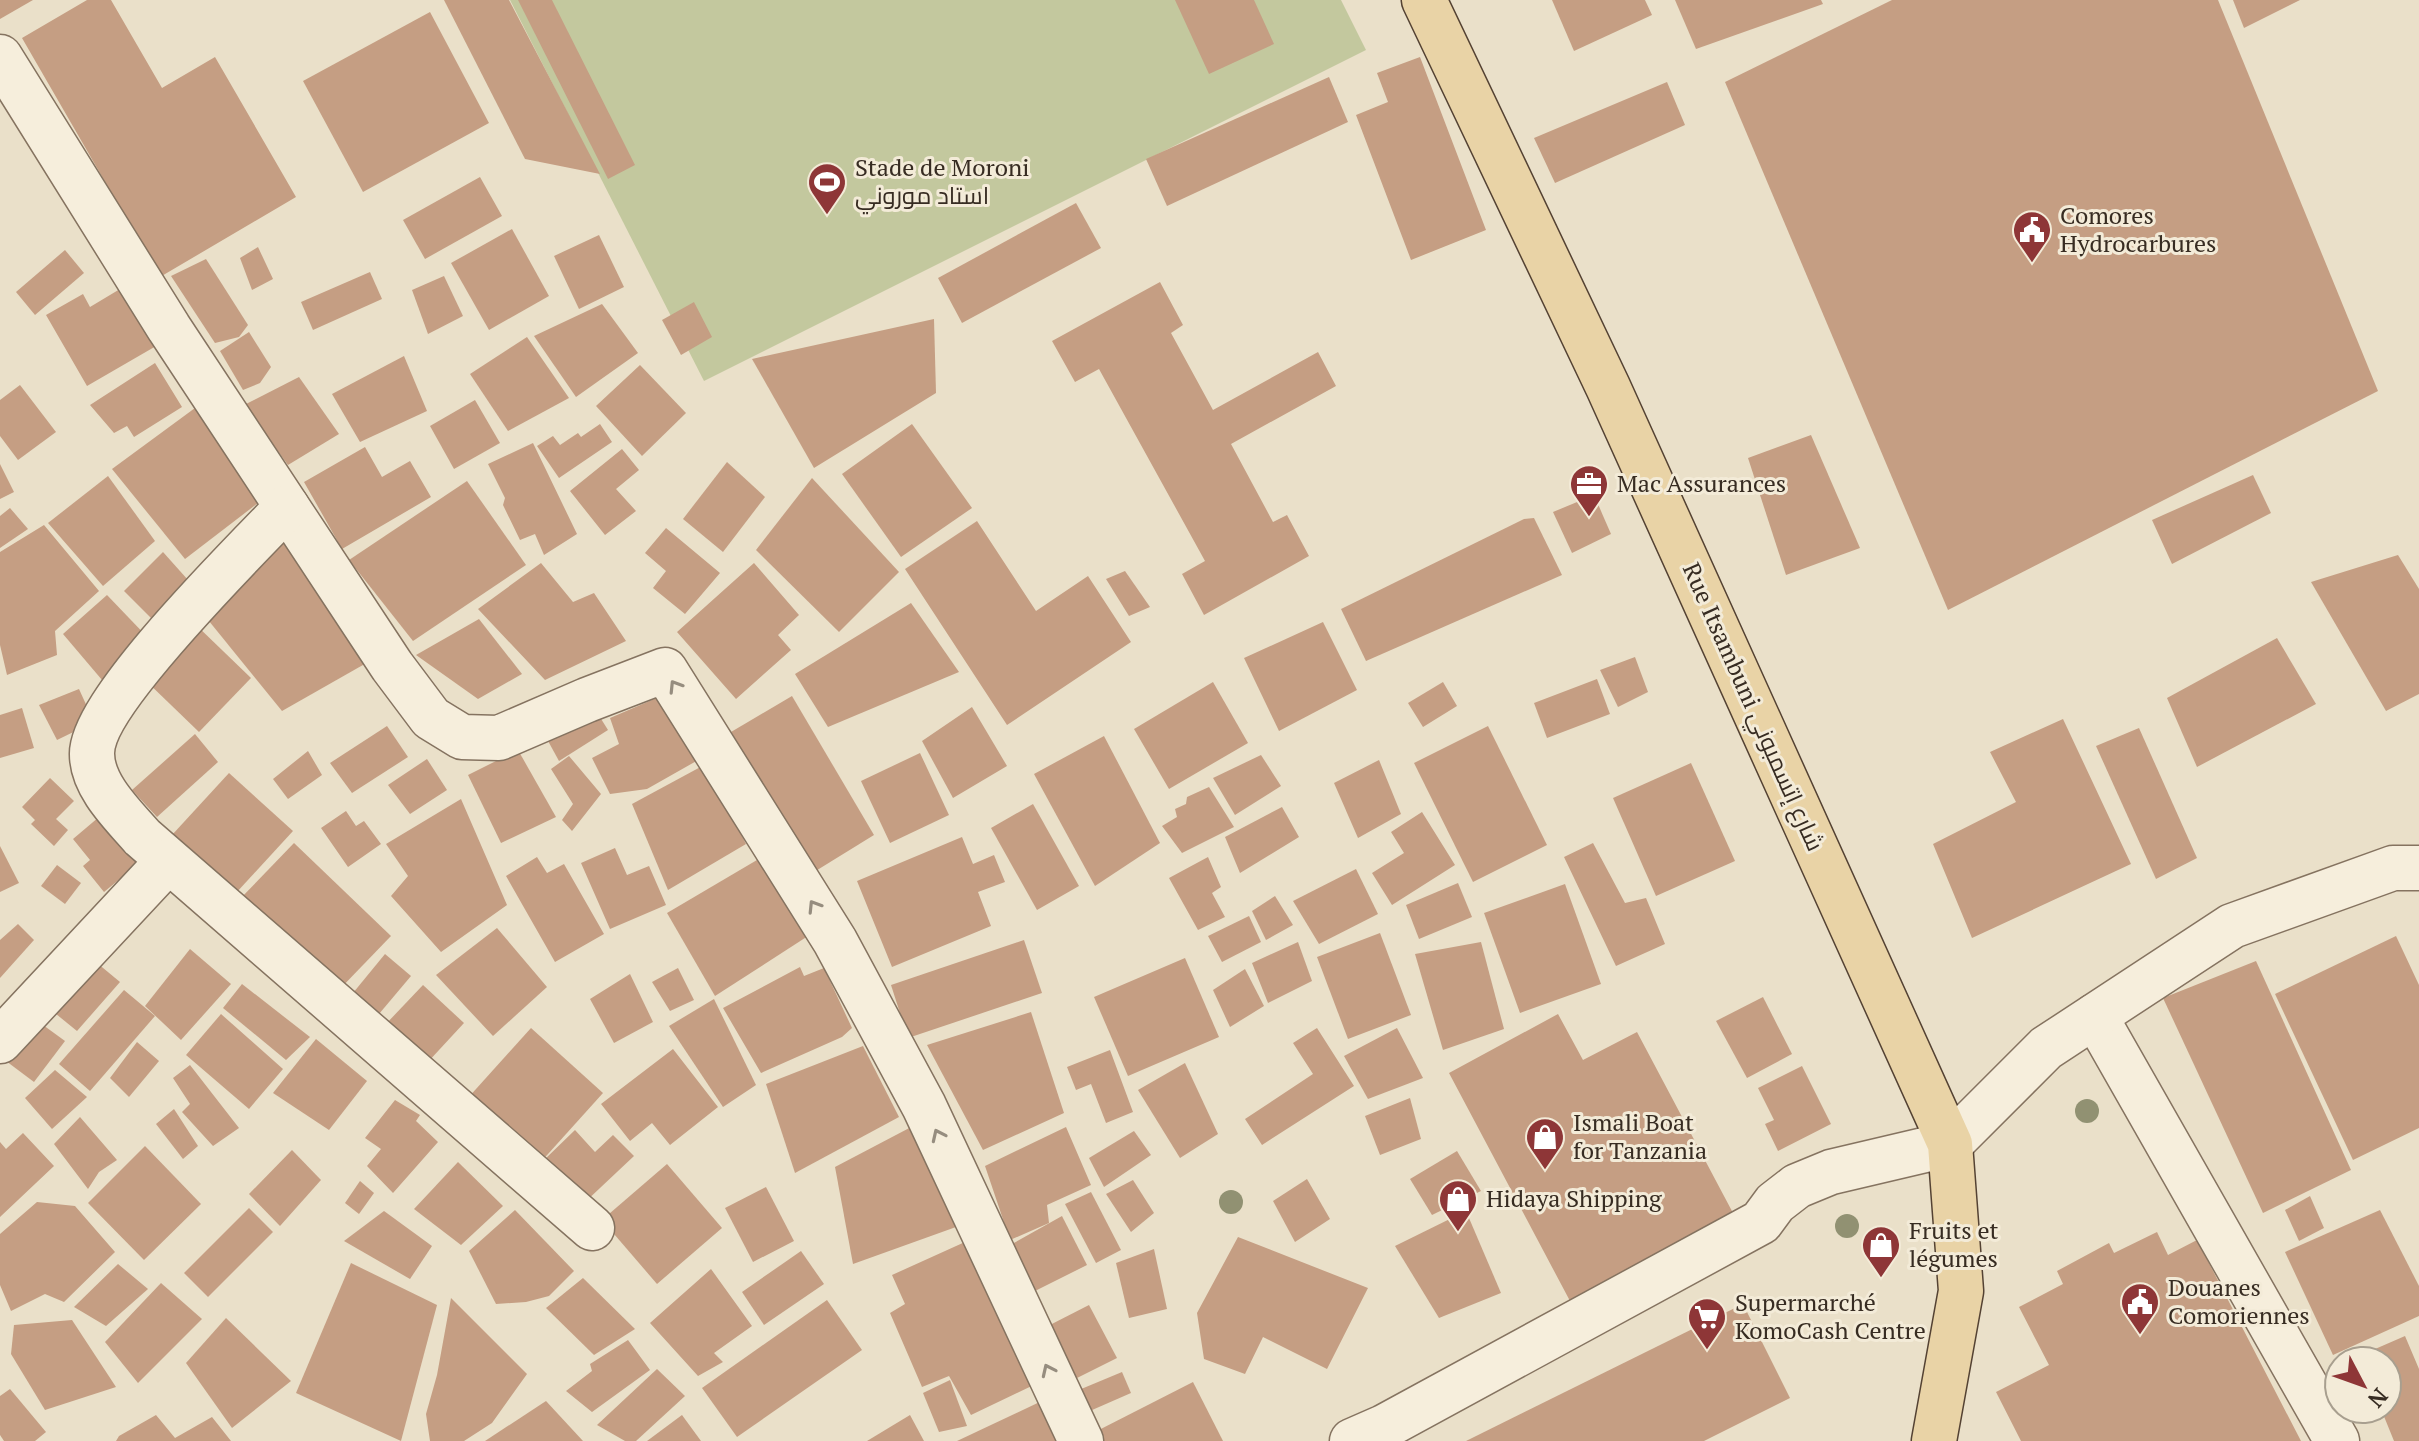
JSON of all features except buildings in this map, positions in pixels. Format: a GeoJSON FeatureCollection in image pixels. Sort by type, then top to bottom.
{"type":"FeatureCollection","features":[{"type":"Feature","properties":{"kind":"main road","name":"Rue Itsambuni شارع إتسمبوني"},"geometry":{"type":"LineString","coordinates":[[1424,0],[1608,387],[1950,1144],[1961,1291],[1934,1441]]}},
{"type":"Feature","properties":{"kind":"street"},"geometry":{"type":"LineString","coordinates":[[0,57],[169,328],[392,666],[431,718],[462,737],[499,738],[665,670],[858,982],[924,1106],[1081,1441]]}},
{"type":"Feature","properties":{"kind":"street"},"geometry":{"type":"LineString","coordinates":[[287,507],[189,610],[140,667],[98,728],[91,756],[98,777],[132,826],[168,861],[592,1228]]}},
{"type":"Feature","properties":{"kind":"street"},"geometry":{"type":"LineString","coordinates":[[0,1041],[168,861]]}},
{"type":"Feature","properties":{"kind":"street"},"geometry":{"type":"LineString","coordinates":[[1352,1441],[1384,1427],[1761,1222],[1775,1203],[1797,1186],[1831,1172],[1950,1144],[2046,1048],[2232,926],[2393,868],[2419,868]]}},
{"type":"Feature","properties":{"kind":"street"},"geometry":{"type":"LineString","coordinates":[[2095,1016],[2337,1441]]}},
{"type":"Feature","properties":{"kind":"green space","name":"Stade de Moroni استاد موروني"},"geometry":{"type":"Polygon","coordinates":[[[510,0],[1341,0],[1366,50],[704,381],[510,0]]]}},
{"type":"Feature","properties":{"kind":"place","name":"Stade de Moroni استاد موروني"},"geometry":{"type":"Point","coordinates":[827,216]}},
{"type":"Feature","properties":{"kind":"place","name":"Comores Hydrocarbures"},"geometry":{"type":"Point","coordinates":[2032,264]}},
{"type":"Feature","properties":{"kind":"place","name":"Mac Assurances"},"geometry":{"type":"Point","coordinates":[1589,518]}},
{"type":"Feature","properties":{"kind":"place","name":"Ismali Boat for Tanzania"},"geometry":{"type":"Point","coordinates":[1545,1171]}},
{"type":"Feature","properties":{"kind":"place","name":"Hidaya Shipping"},"geometry":{"type":"Point","coordinates":[1458,1233]}},
{"type":"Feature","properties":{"kind":"place","name":"Fruits et légumes"},"geometry":{"type":"Point","coordinates":[1881,1279]}},
{"type":"Feature","properties":{"kind":"place","name":"Douanes Comoriennes"},"geometry":{"type":"Point","coordinates":[2140,1336]}},
{"type":"Feature","properties":{"kind":"place","name":"Supermarché KomoCash Centre"},"geometry":{"type":"Point","coordinates":[1707,1351]}}]}
